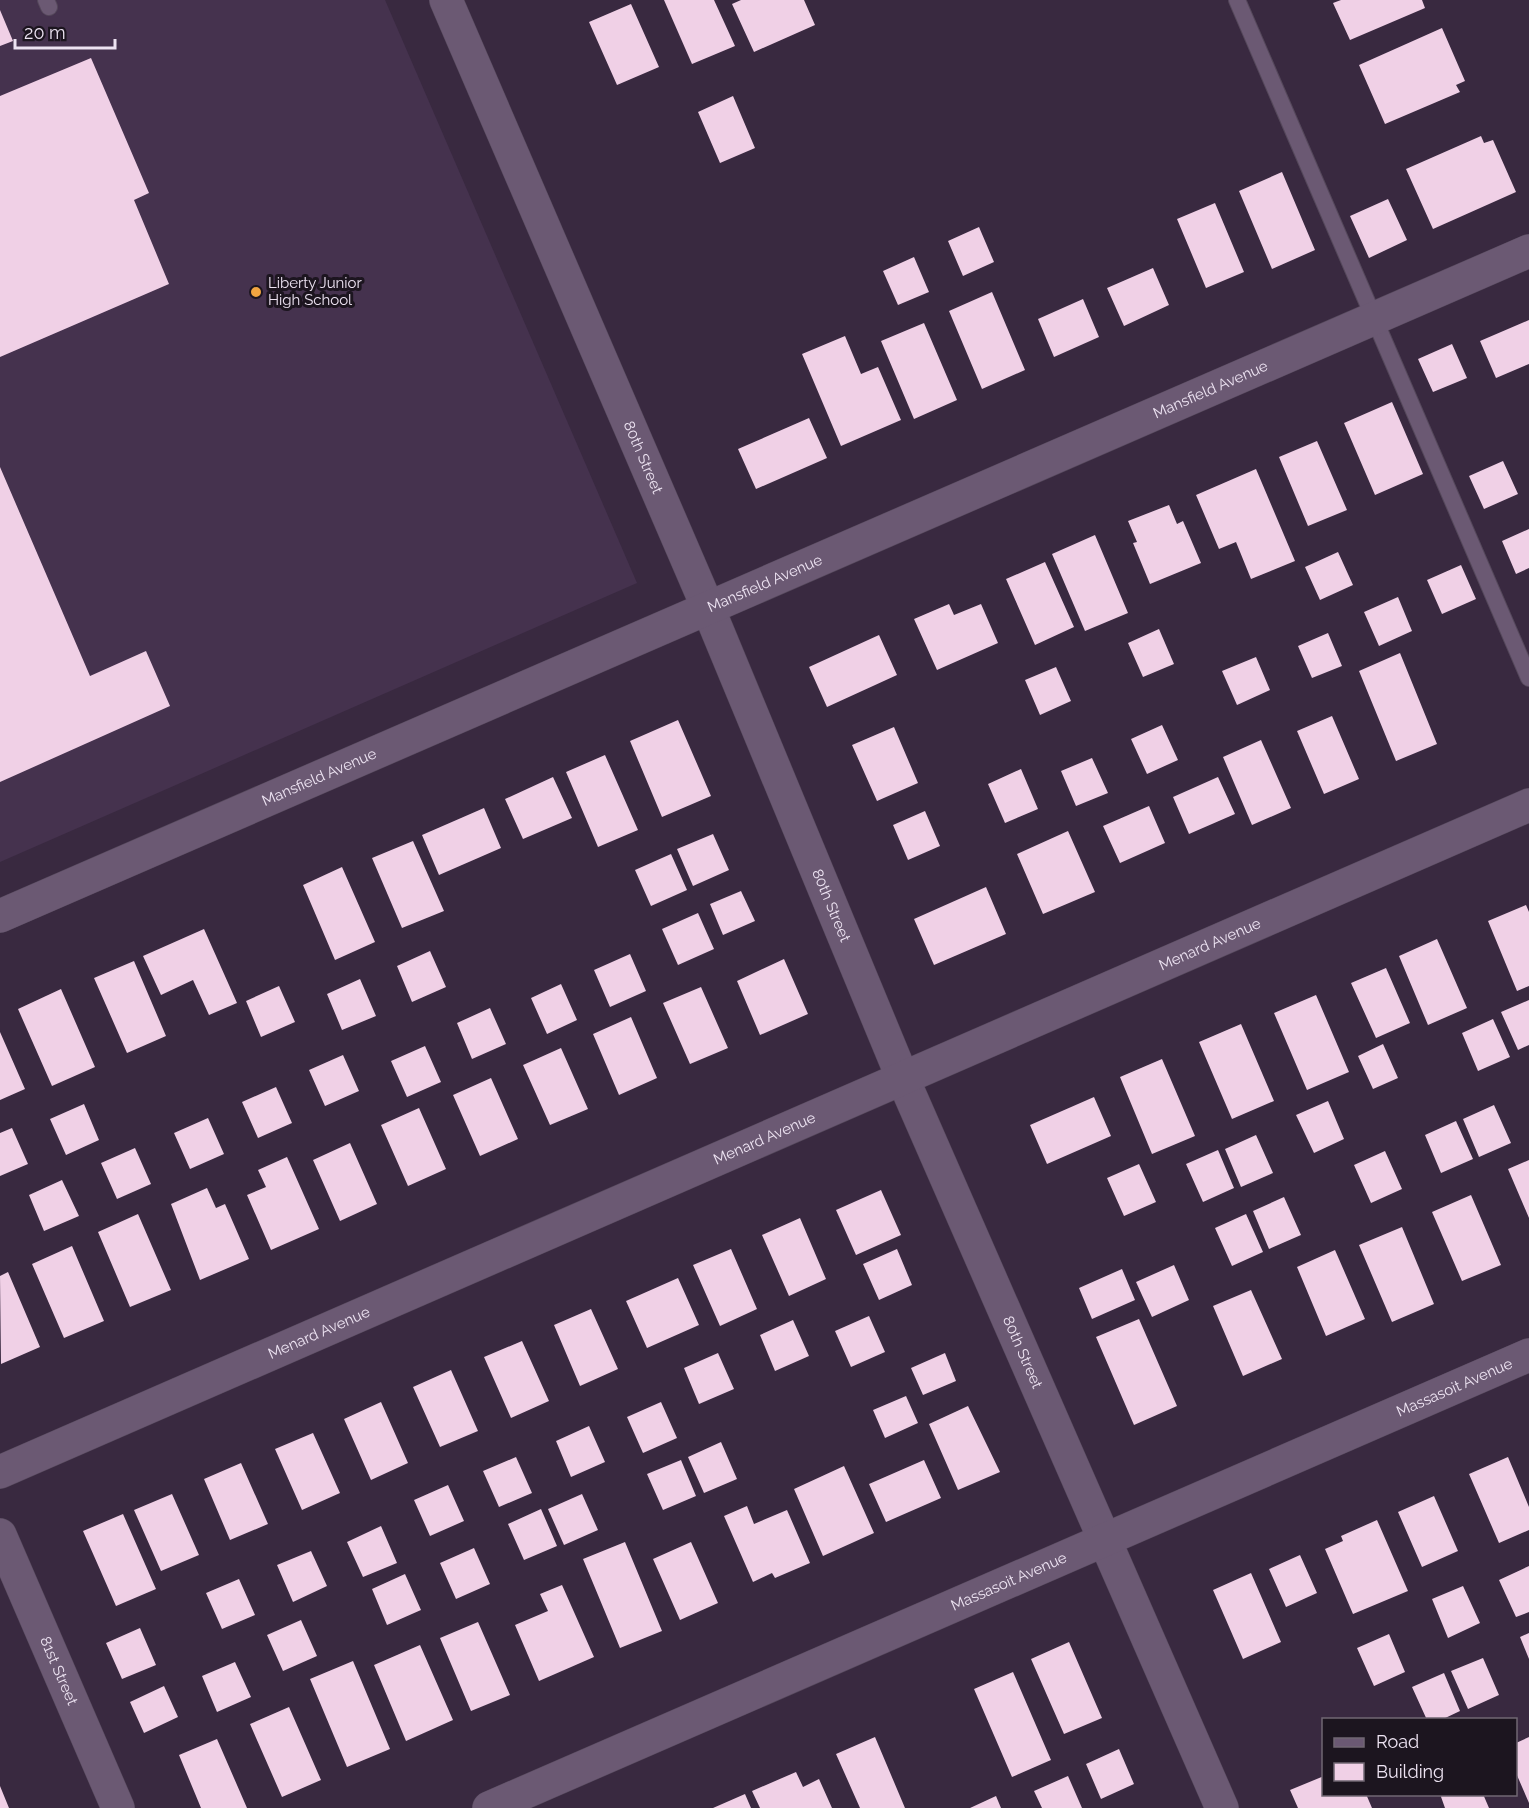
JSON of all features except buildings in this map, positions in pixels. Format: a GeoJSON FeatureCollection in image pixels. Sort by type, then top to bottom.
{"type":"FeatureCollection","features":[{"type":"Feature","properties":{"kind":"street","name":"80th Street"},"geometry":{"type":"LineString","coordinates":[[446,0],[708,608],[903,1078],[1103,1541],[1222,1808]]}},
{"type":"Feature","properties":{"kind":"street","name":"Mansfield Avenue"},"geometry":{"type":"LineString","coordinates":[[0,916],[1529,251]]}},
{"type":"Feature","properties":{"kind":"street","name":"Menard Avenue"},"geometry":{"type":"LineString","coordinates":[[0,1472],[1529,805]]}},
{"type":"Feature","properties":{"kind":"street","name":"Massasoit Avenue"},"geometry":{"type":"LineString","coordinates":[[489,1808],[1529,1355]]}},
{"type":"Feature","properties":{"kind":"street","name":"81st Street"},"geometry":{"type":"LineString","coordinates":[[0,1535],[118,1808]]}},
{"type":"Feature","properties":{"kind":"lane"},"geometry":{"type":"LineString","coordinates":[[1237,0],[1529,678]]}},
{"type":"Feature","properties":{"kind":"shaded area","name":"Liberty Junior High School"},"geometry":{"type":"Polygon","coordinates":[[[0,0],[385,0],[637,583],[0,862],[0,0]]]}},
{"type":"Feature","properties":{"kind":"place","name":"Liberty Junior High School"},"geometry":{"type":"Point","coordinates":[256,292]}}]}
